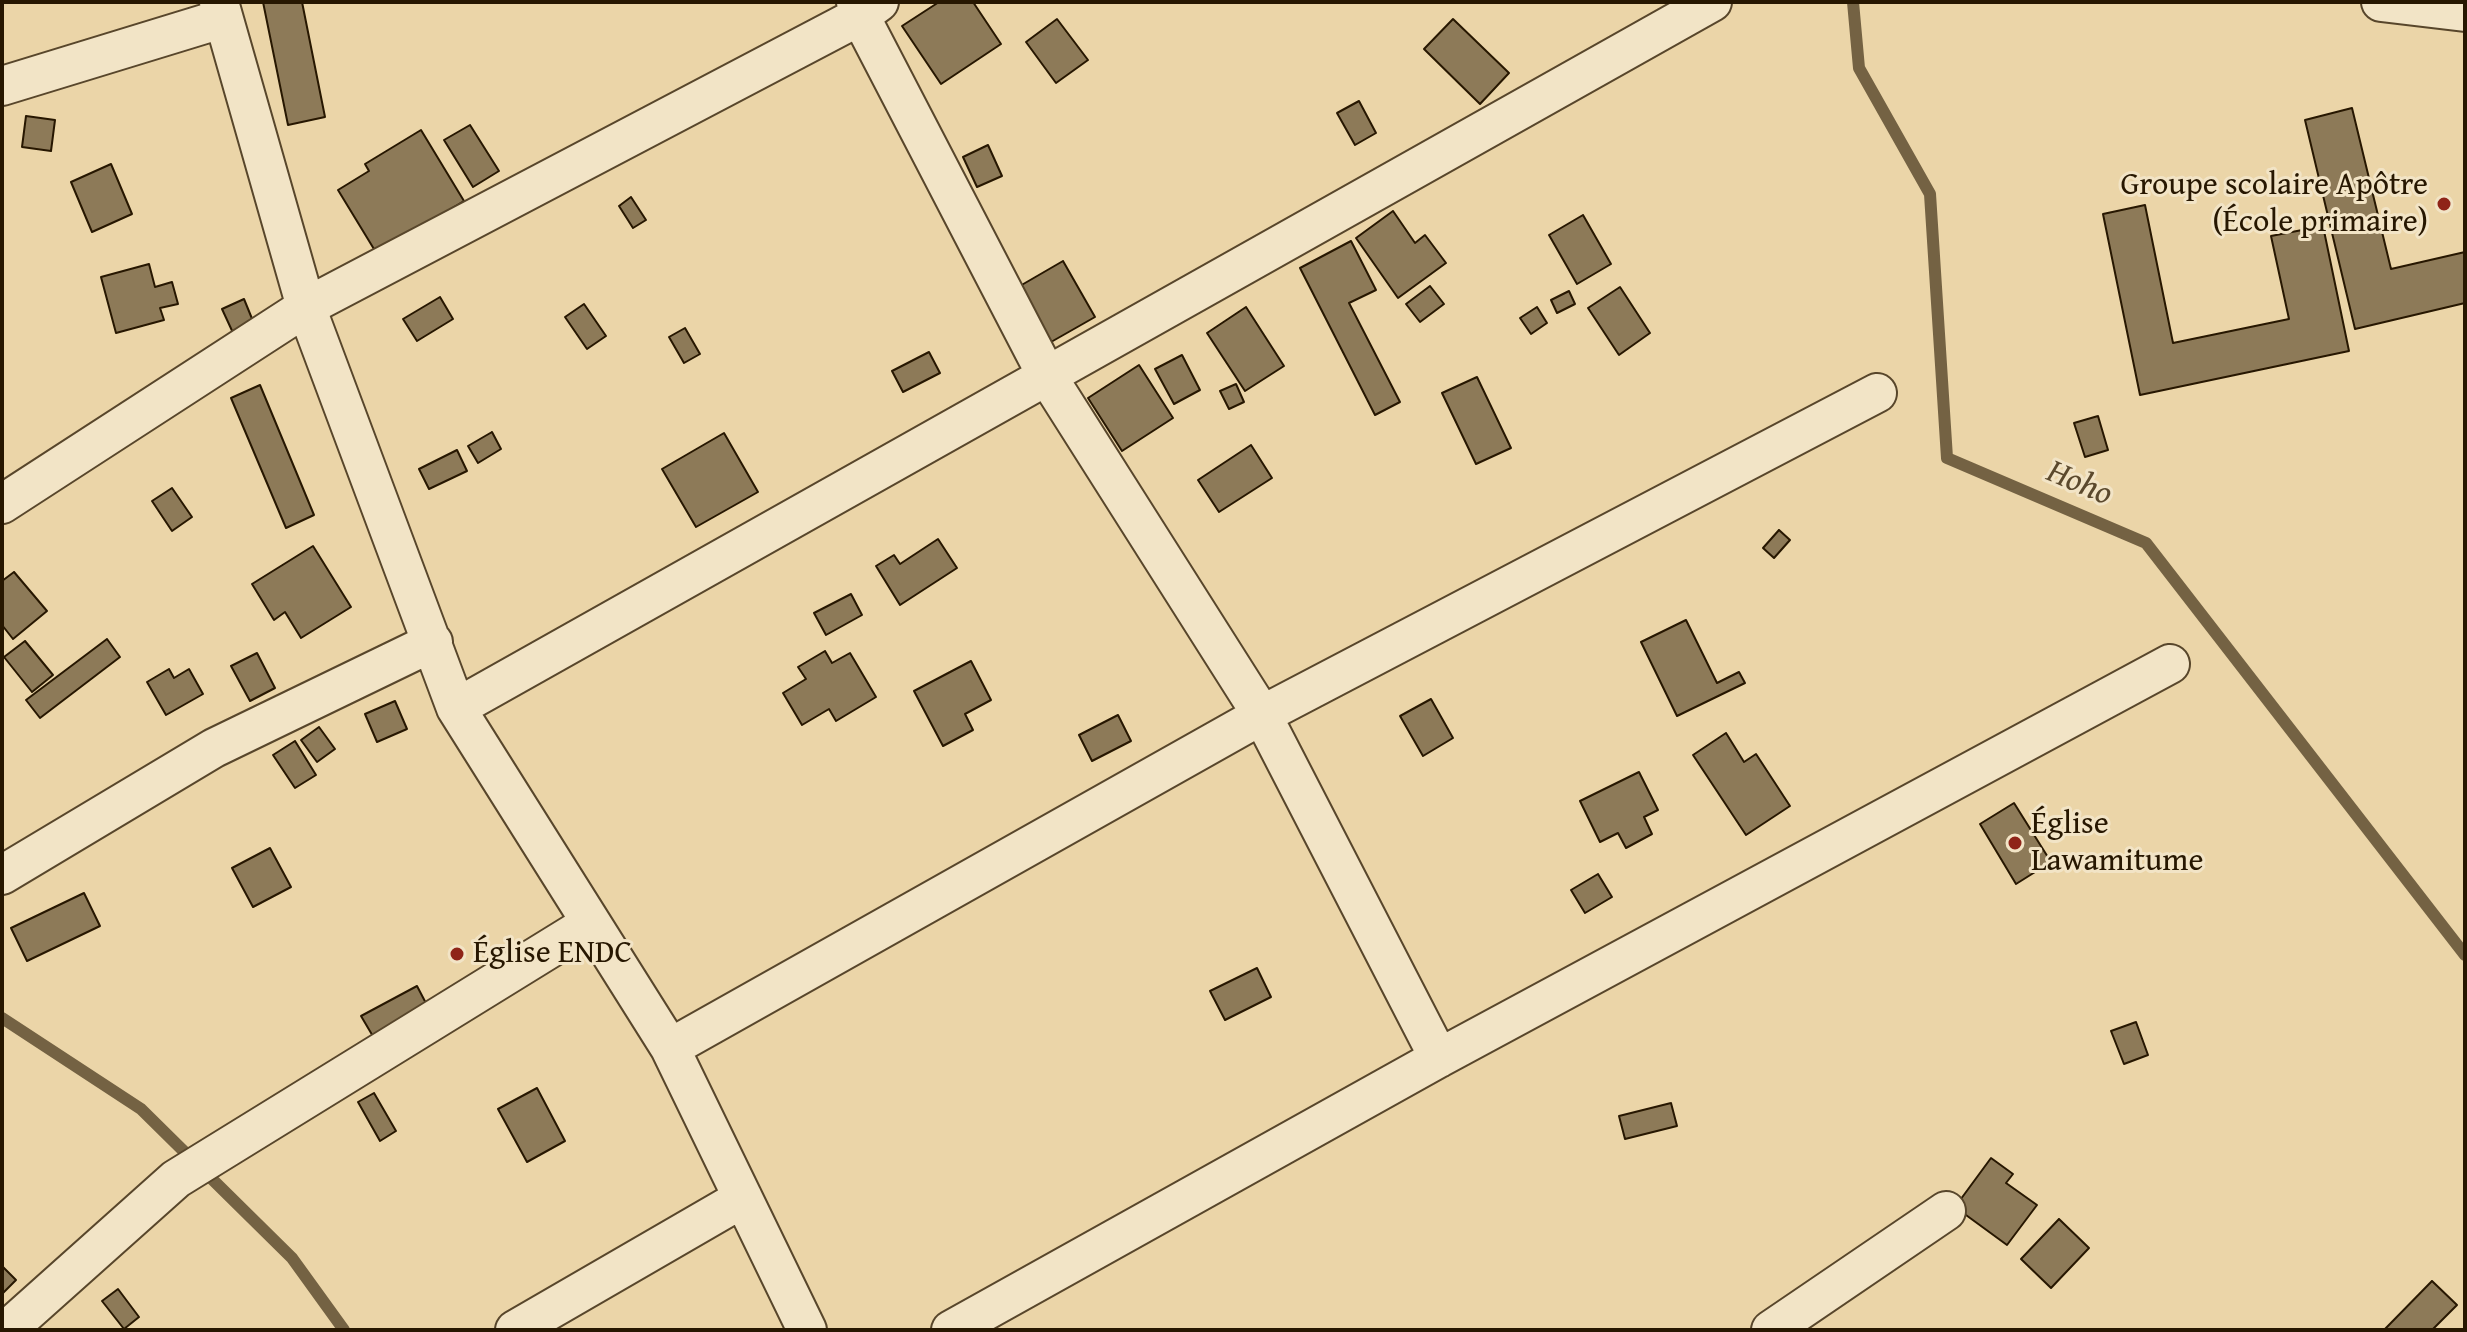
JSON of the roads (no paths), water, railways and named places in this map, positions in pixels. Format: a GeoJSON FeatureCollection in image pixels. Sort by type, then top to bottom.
{"type":"FeatureCollection","features":[{"type":"Feature","properties":{"kind":"street"},"geometry":{"type":"LineString","coordinates":[[456,708],[1712,2]]}},
{"type":"Feature","properties":{"kind":"street"},"geometry":{"type":"LineString","coordinates":[[2381,2],[2465,12]]}},
{"type":"Feature","properties":{"kind":"street"},"geometry":{"type":"LineString","coordinates":[[2,504],[306,307],[865,7],[1047,376],[1262,715],[1439,1058]]}},
{"type":"Feature","properties":{"kind":"street"},"geometry":{"type":"LineString","coordinates":[[2,86],[220,10],[306,307],[456,708],[670,1048],[807,1330]]}},
{"type":"Feature","properties":{"kind":"street"},"geometry":{"type":"LineString","coordinates":[[670,1048],[1262,715],[1877,393]]}},
{"type":"Feature","properties":{"kind":"street"},"geometry":{"type":"LineString","coordinates":[[2,875],[214,748],[433,642]]}},
{"type":"Feature","properties":{"kind":"street"},"geometry":{"type":"LineString","coordinates":[[951,1330],[1439,1058],[2170,664]]}},
{"type":"Feature","properties":{"kind":"street"},"geometry":{"type":"LineString","coordinates":[[7,1330],[176,1179],[591,923]]}},
{"type":"Feature","properties":{"kind":"street"},"geometry":{"type":"LineString","coordinates":[[515,1330],[743,1198]]}},
{"type":"Feature","properties":{"kind":"street"},"geometry":{"type":"LineString","coordinates":[[1771,1330],[1946,1211]]}},
{"type":"Feature","properties":{"kind":"waterway","name":"Hoho"},"geometry":{"type":"LineString","coordinates":[[1853,2],[1859,68],[1930,194],[1947,458],[2146,543],[2465,955]]}},
{"type":"Feature","properties":{"kind":"waterway"},"geometry":{"type":"LineString","coordinates":[[2,1018],[141,1109],[292,1258],[344,1330]]}},
{"type":"Feature","properties":{"kind":"place","name":"Groupe scolaire Apôtre (École primaire)"},"geometry":{"type":"Point","coordinates":[2444,204]}},
{"type":"Feature","properties":{"kind":"place","name":"Église Lawamitume"},"geometry":{"type":"Point","coordinates":[2015,843]}},
{"type":"Feature","properties":{"kind":"place","name":"Église ENDC"},"geometry":{"type":"Point","coordinates":[457,954]}}]}
